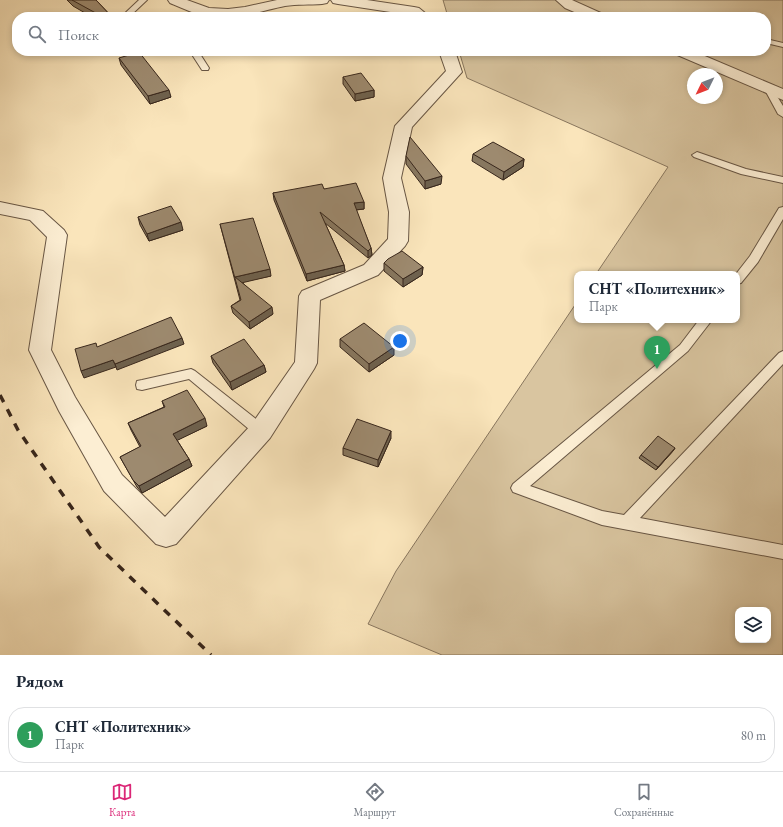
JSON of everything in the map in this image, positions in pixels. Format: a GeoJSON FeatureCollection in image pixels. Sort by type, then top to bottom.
{"type":"FeatureCollection","features":[{"type":"Feature","properties":{"kind":"street"},"geometry":{"type":"LineString","coordinates":[[175,0],[188,6],[209,12]]}},
{"type":"Feature","properties":{"kind":"street"},"geometry":{"type":"LineString","coordinates":[[238,12],[288,1],[322,0]]}},
{"type":"Feature","properties":{"kind":"street"},"geometry":{"type":"LineString","coordinates":[[338,0],[416,12]]}},
{"type":"Feature","properties":{"kind":"street"},"geometry":{"type":"LineString","coordinates":[[563,0],[570,5],[586,12]]}},
{"type":"Feature","properties":{"kind":"street"},"geometry":{"type":"LineString","coordinates":[[0,208],[36,215],[57,235],[40,350],[67,404],[112,483],[166,535],[261,431],[306,363],[310,296],[371,270],[398,241],[399,212],[392,178],[404,126],[454,72],[449,56]]}},
{"type":"Feature","properties":{"kind":"street"},"geometry":{"type":"LineString","coordinates":[[691,56],[776,93]]}},
{"type":"Feature","properties":{"kind":"lane"},"geometry":{"type":"LineString","coordinates":[[130,12],[143,0]]}},
{"type":"Feature","properties":{"kind":"lane"},"geometry":{"type":"LineString","coordinates":[[771,42],[783,44]]}},
{"type":"Feature","properties":{"kind":"lane"},"geometry":{"type":"LineString","coordinates":[[197,56],[205,68]]}},
{"type":"Feature","properties":{"kind":"lane"},"geometry":{"type":"LineString","coordinates":[[776,93],[783,114]]}},
{"type":"Feature","properties":{"kind":"lane"},"geometry":{"type":"LineString","coordinates":[[697,155],[744,172],[783,180]]}},
{"type":"Feature","properties":{"kind":"lane"},"geometry":{"type":"LineString","coordinates":[[740,276],[754,258],[783,210]]}},
{"type":"Feature","properties":{"kind":"lane"},"geometry":{"type":"LineString","coordinates":[[704,323],[684,348],[518,488],[602,518],[783,552]]}},
{"type":"Feature","properties":{"kind":"lane"},"geometry":{"type":"LineString","coordinates":[[626,522],[783,356]]}},
{"type":"Feature","properties":{"kind":"lane"},"geometry":{"type":"LineString","coordinates":[[142,386],[191,374],[261,431]]}},
{"type":"Feature","properties":{"kind":"shaded area"},"geometry":{"type":"Polygon","coordinates":[[[443,0],[783,0],[783,655],[442,655],[368,624],[396,571],[574,306],[574,323],[740,323],[740,271],[598,271],[668,167],[467,78],[460,56],[771,56],[771,12],[447,12],[443,0]]]}},
{"type":"Feature","properties":{"kind":"building"},"geometry":{"type":"Polygon","coordinates":[[[72,0],[96,0],[107,12],[94,12],[72,0]]]}},
{"type":"Feature","properties":{"kind":"building"},"geometry":{"type":"Polygon","coordinates":[[[126,56],[142,56],[169,90],[148,96],[119,58],[126,56]]]}},
{"type":"Feature","properties":{"kind":"building"},"geometry":{"type":"Polygon","coordinates":[[[361,73],[374,90],[355,94],[343,77],[361,73]]]}},
{"type":"Feature","properties":{"kind":"building"},"geometry":{"type":"Polygon","coordinates":[[[410,137],[442,176],[425,181],[406,156],[410,137]]]}},
{"type":"Feature","properties":{"kind":"building"},"geometry":{"type":"Polygon","coordinates":[[[493,142],[524,159],[504,172],[473,154],[493,142]]]}},
{"type":"Feature","properties":{"kind":"building"},"geometry":{"type":"Polygon","coordinates":[[[356,183],[364,202],[354,203],[371,248],[368,251],[320,212],[344,265],[306,274],[273,193],[322,184],[324,189],[356,183]]]}},
{"type":"Feature","properties":{"kind":"building"},"geometry":{"type":"Polygon","coordinates":[[[171,206],[181,222],[147,234],[138,217],[171,206]]]}},
{"type":"Feature","properties":{"kind":"building"},"geometry":{"type":"Polygon","coordinates":[[[253,218],[270,269],[235,277],[272,307],[249,322],[231,306],[241,300],[220,224],[253,218]]]}},
{"type":"Feature","properties":{"kind":"building"},"geometry":{"type":"Polygon","coordinates":[[[402,251],[423,267],[403,279],[384,263],[402,251]]]}},
{"type":"Feature","properties":{"kind":"building"},"geometry":{"type":"Polygon","coordinates":[[[171,317],[182,338],[115,364],[113,360],[81,371],[75,349],[96,343],[97,347],[171,317]]]}},
{"type":"Feature","properties":{"kind":"building"},"geometry":{"type":"Polygon","coordinates":[[[364,323],[394,347],[369,364],[340,339],[364,323]]]}},
{"type":"Feature","properties":{"kind":"building"},"geometry":{"type":"Polygon","coordinates":[[[244,339],[264,365],[230,382],[211,356],[244,339]]]}},
{"type":"Feature","properties":{"kind":"building"},"geometry":{"type":"Polygon","coordinates":[[[187,390],[205,418],[173,434],[189,459],[139,486],[133,480],[120,457],[141,446],[128,423],[165,407],[162,401],[187,390]]]}},
{"type":"Feature","properties":{"kind":"building"},"geometry":{"type":"Polygon","coordinates":[[[357,419],[391,431],[378,460],[343,448],[357,419]]]}},
{"type":"Feature","properties":{"kind":"building"},"geometry":{"type":"Polygon","coordinates":[[[658,436],[675,448],[658,467],[641,455],[658,436]]]}},
{"type":"Feature","properties":{"kind":"railway"},"geometry":{"type":"LineString","coordinates":[[0,395],[18,430],[99,547],[211,655]]}},
{"type":"Feature","properties":{"kind":"place","name":"СНТ «Политехник»"},"geometry":{"type":"Point","coordinates":[657,369]}}]}
